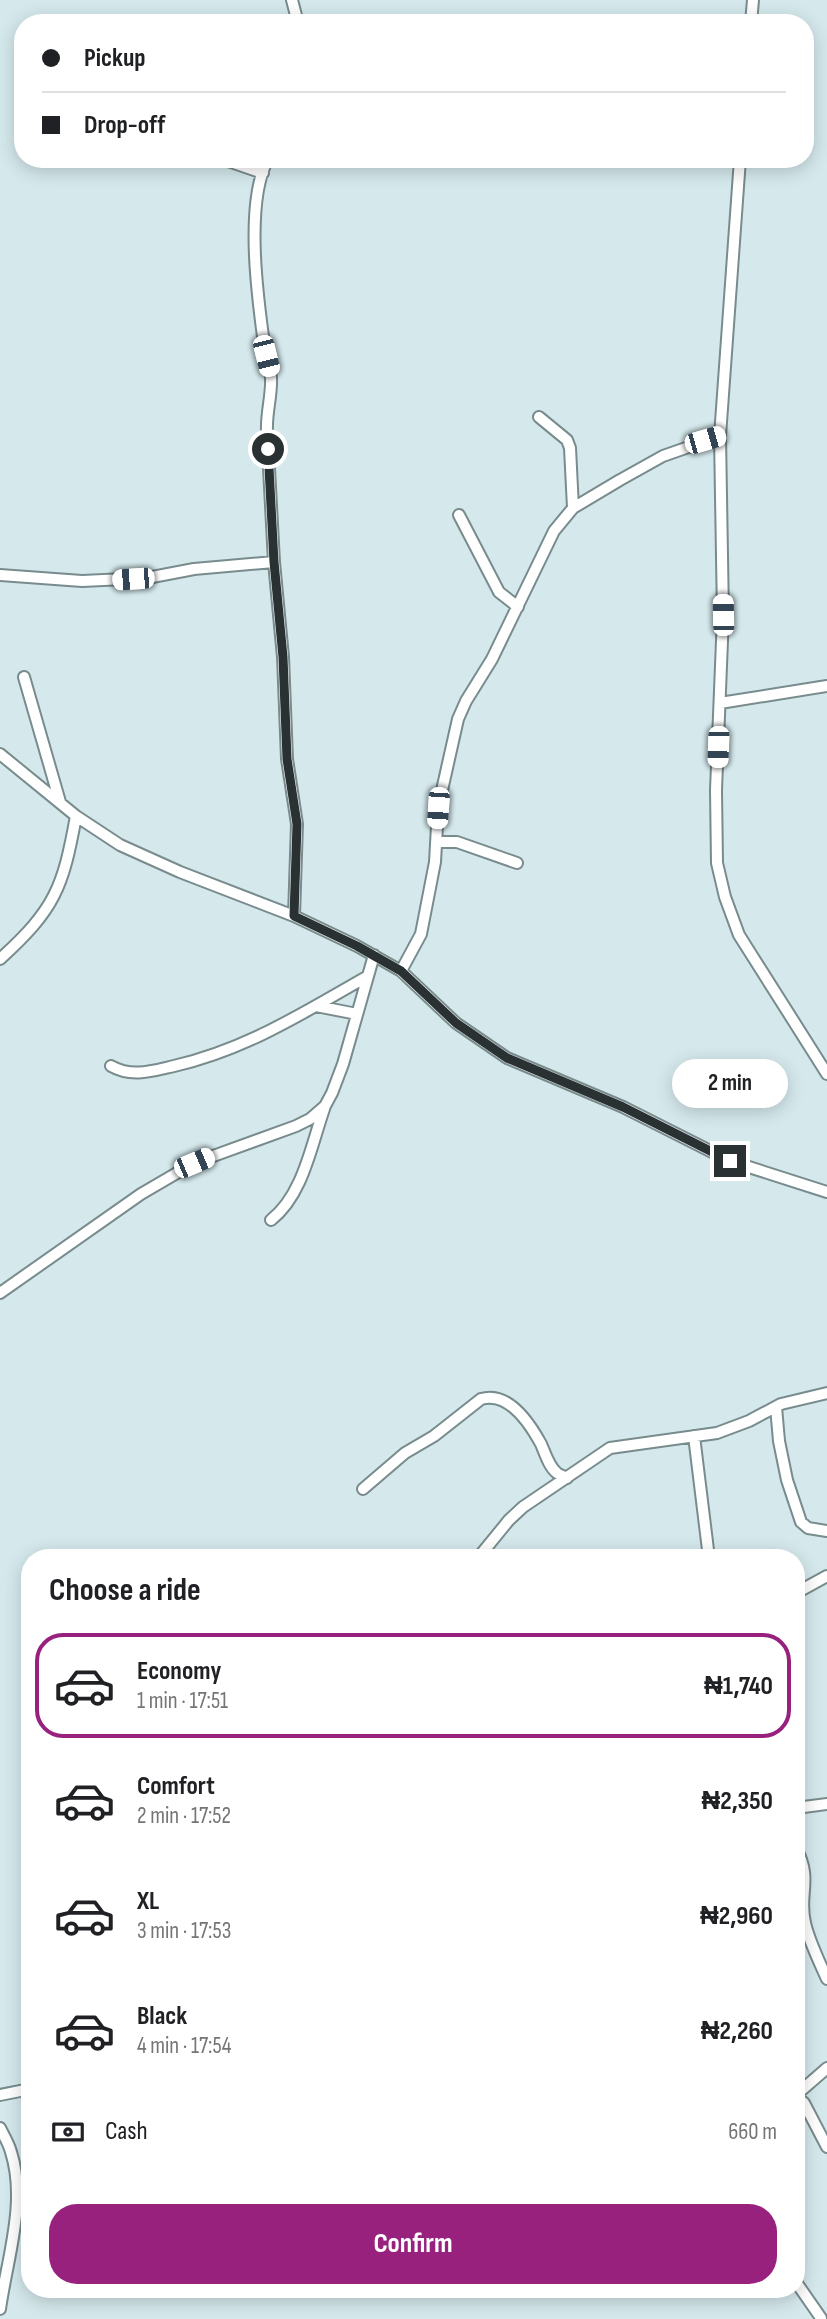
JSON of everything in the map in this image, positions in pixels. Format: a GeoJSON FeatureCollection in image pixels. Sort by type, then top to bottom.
{"type":"FeatureCollection","features":[{"type":"Feature","properties":{"kind":"street"},"geometry":{"type":"LineString","coordinates":[[248,168],[262,173]]}},
{"type":"Feature","properties":{"kind":"street"},"geometry":{"type":"LineString","coordinates":[[264,168],[254,237],[259,309],[271,381],[266,413],[274,562],[283,657],[287,759],[297,824],[294,916]]}},
{"type":"Feature","properties":{"kind":"street"},"geometry":{"type":"LineString","coordinates":[[739,168],[720,436],[723,615],[717,863],[725,897],[739,935],[827,1074]]}},
{"type":"Feature","properties":{"kind":"street"},"geometry":{"type":"LineString","coordinates":[[539,417],[567,440],[570,448],[573,508]]}},
{"type":"Feature","properties":{"kind":"street"},"geometry":{"type":"LineString","coordinates":[[401,971],[421,934],[435,862],[438,808],[458,719],[492,659],[554,531],[573,508],[663,456],[720,436]]}},
{"type":"Feature","properties":{"kind":"street"},"geometry":{"type":"LineString","coordinates":[[460,516],[499,592],[518,607]]}},
{"type":"Feature","properties":{"kind":"street"},"geometry":{"type":"LineString","coordinates":[[0,575],[94,581],[147,578],[194,569],[274,562]]}},
{"type":"Feature","properties":{"kind":"street"},"geometry":{"type":"LineString","coordinates":[[24,677],[60,803]]}},
{"type":"Feature","properties":{"kind":"street"},"geometry":{"type":"LineString","coordinates":[[720,703],[827,686]]}},
{"type":"Feature","properties":{"kind":"street"},"geometry":{"type":"LineString","coordinates":[[0,754],[76,816],[120,845],[180,872],[294,916],[401,971],[456,1023],[507,1058],[623,1107],[730,1161],[827,1192]]}},
{"type":"Feature","properties":{"kind":"street"},"geometry":{"type":"LineString","coordinates":[[0,959],[45,914],[57,893],[69,855],[76,816]]}},
{"type":"Feature","properties":{"kind":"street"},"geometry":{"type":"LineString","coordinates":[[436,842],[457,842],[517,863]]}},
{"type":"Feature","properties":{"kind":"street"},"geometry":{"type":"LineString","coordinates":[[271,1220],[293,1196],[343,1064],[374,955]]}},
{"type":"Feature","properties":{"kind":"street"},"geometry":{"type":"LineString","coordinates":[[111,1066],[121,1072],[134,1074],[204,1059],[237,1048],[368,976]]}},
{"type":"Feature","properties":{"kind":"street"},"geometry":{"type":"LineString","coordinates":[[316,1006],[357,1014]]}},
{"type":"Feature","properties":{"kind":"street"},"geometry":{"type":"LineString","coordinates":[[0,1293],[141,1194],[194,1163],[226,1149],[296,1126],[310,1119],[325,1106]]}},
{"type":"Feature","properties":{"kind":"street"},"geometry":{"type":"LineString","coordinates":[[485,1549],[523,1507],[610,1448],[717,1433],[776,1407],[827,1393]]}},
{"type":"Feature","properties":{"kind":"street"},"geometry":{"type":"LineString","coordinates":[[363,1489],[405,1453],[434,1436],[481,1399],[490,1396],[506,1401],[527,1423],[556,1473],[566,1478]]}},
{"type":"Feature","properties":{"kind":"street"},"geometry":{"type":"LineString","coordinates":[[776,1407],[779,1441],[801,1522],[808,1528],[827,1531]]}},
{"type":"Feature","properties":{"kind":"street"},"geometry":{"type":"LineString","coordinates":[[694,1436],[708,1549]]}},
{"type":"Feature","properties":{"kind":"street"},"geometry":{"type":"LineString","coordinates":[[805,1588],[827,1576]]}},
{"type":"Feature","properties":{"kind":"street"},"geometry":{"type":"LineString","coordinates":[[805,1807],[827,1804]]}},
{"type":"Feature","properties":{"kind":"street"},"geometry":{"type":"LineString","coordinates":[[805,1872],[805,1923],[827,1979]]}},
{"type":"Feature","properties":{"kind":"street"},"geometry":{"type":"LineString","coordinates":[[805,2088],[827,2068]]}},
{"type":"Feature","properties":{"kind":"street"},"geometry":{"type":"LineString","coordinates":[[0,2095],[21,2091]]}},
{"type":"Feature","properties":{"kind":"street"},"geometry":{"type":"LineString","coordinates":[[805,2105],[827,2147]]}},
{"type":"Feature","properties":{"kind":"street"},"geometry":{"type":"LineString","coordinates":[[0,2127],[11,2152],[17,2202],[0,2309]]}},
{"type":"Feature","properties":{"kind":"street"},"geometry":{"type":"LineString","coordinates":[[805,2294],[823,2317]]}},
{"type":"Feature","properties":{"kind":"route"},"geometry":{"type":"LineString","coordinates":[[268,449],[274,562],[283,657],[287,759],[297,824],[294,916],[357,946],[401,971],[456,1023],[507,1058],[623,1107],[730,1161]]}}]}
